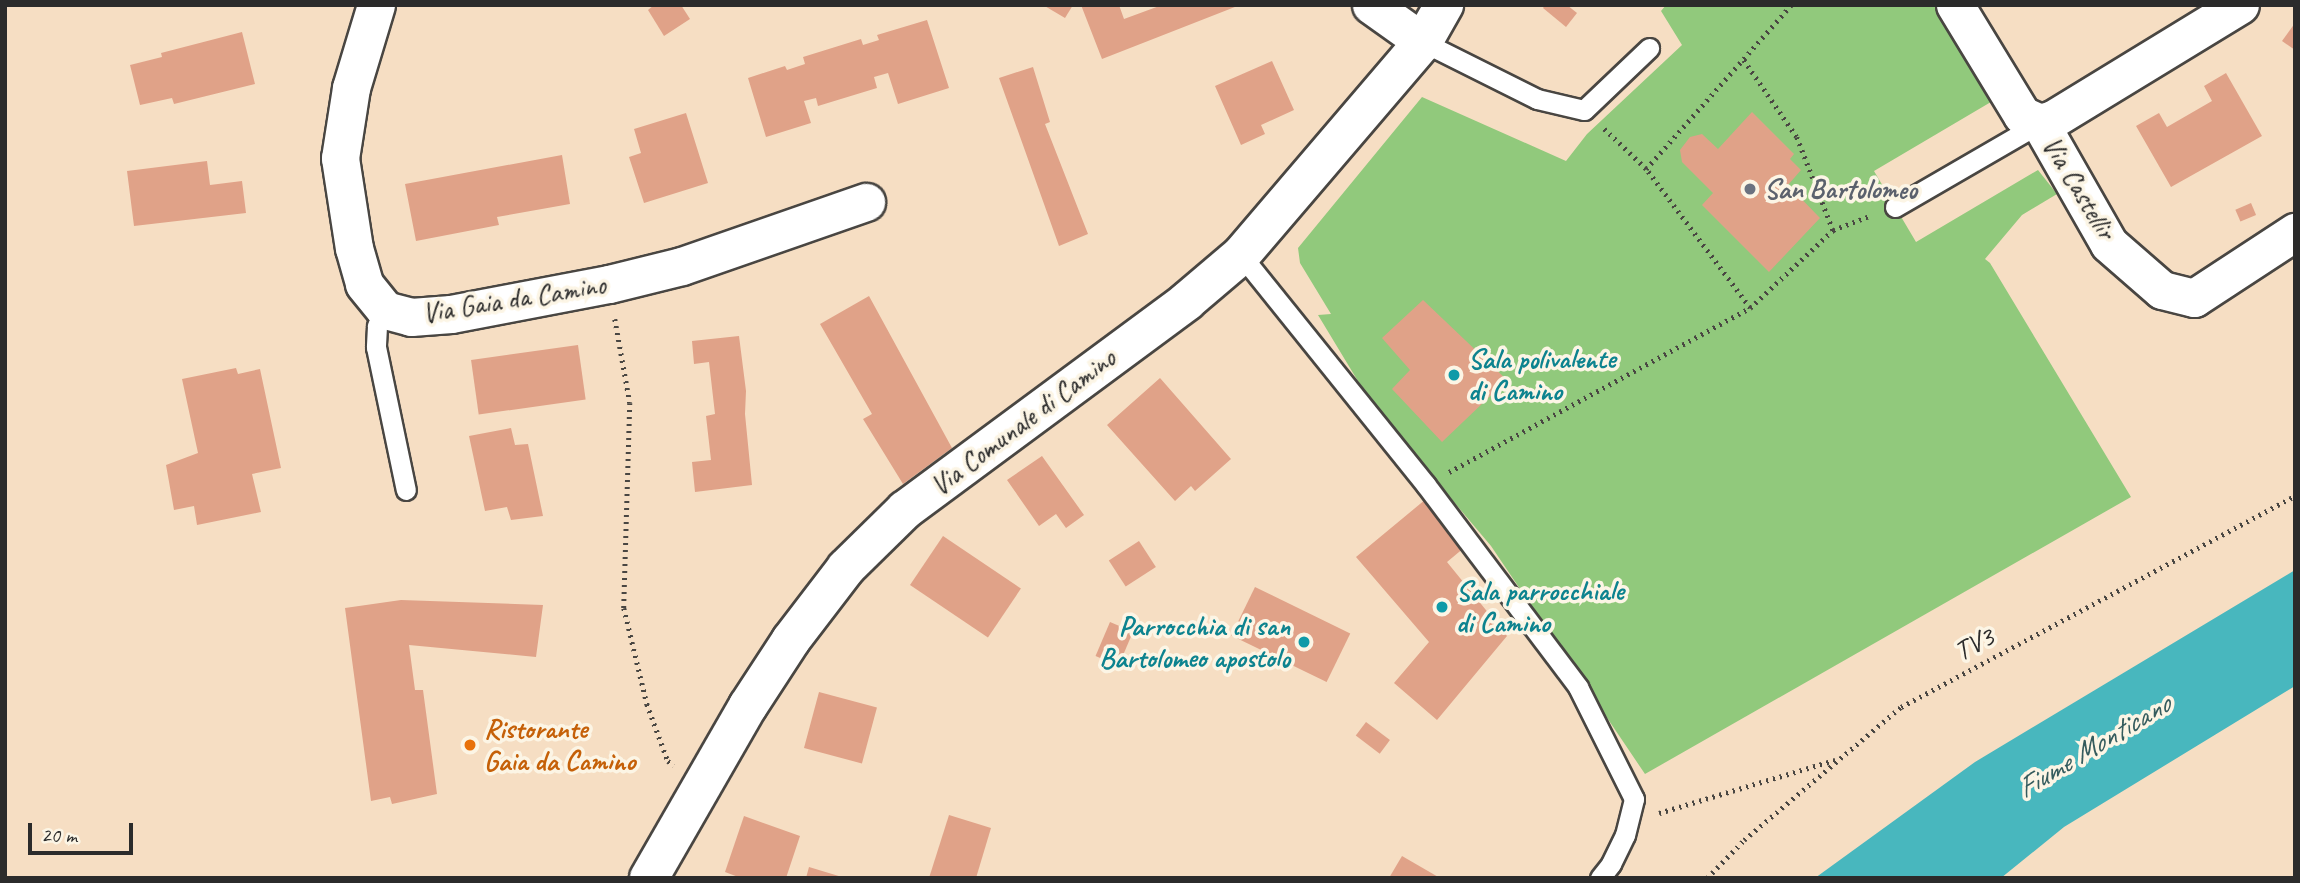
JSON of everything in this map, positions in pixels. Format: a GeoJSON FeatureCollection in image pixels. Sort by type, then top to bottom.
{"type":"FeatureCollection","features":[{"type":"Feature","properties":{"kind":"street","name":"Via Gaia da Camino"},"geometry":{"type":"LineString","coordinates":[[376,5],[351,88],[340,158],[354,248],[364,284],[385,310],[411,317],[451,314],[609,284],[682,266],[866,202]]}},
{"type":"Feature","properties":{"kind":"street"},"geometry":{"type":"LineString","coordinates":[[1371,5],[1423,41]]}},
{"type":"Feature","properties":{"kind":"street","name":"Via Comunale di Camino"},"geometry":{"type":"LineString","coordinates":[[649,878],[791,640],[846,568],[905,510],[1187,300],[1241,255],[1423,41],[1444,5]]}},
{"type":"Feature","properties":{"kind":"street","name":"Via Castellir"},"geometry":{"type":"LineString","coordinates":[[1955,5],[2022,115],[2040,123],[2109,244],[2162,290],[2194,298],[2295,232]]}},
{"type":"Feature","properties":{"kind":"street","name":"Via Castellir"},"geometry":{"type":"LineString","coordinates":[[2040,123],[2053,119],[2240,5]]}},
{"type":"Feature","properties":{"kind":"lane"},"geometry":{"type":"LineString","coordinates":[[1423,41],[1537,99],[1584,110],[1649,48]]}},
{"type":"Feature","properties":{"kind":"lane"},"geometry":{"type":"LineString","coordinates":[[1895,207],[2040,123]]}},
{"type":"Feature","properties":{"kind":"lane"},"geometry":{"type":"LineString","coordinates":[[1241,255],[1426,485],[1578,687],[1613,752],[1634,799],[1611,864],[1600,878]]}},
{"type":"Feature","properties":{"kind":"lane"},"geometry":{"type":"LineString","coordinates":[[385,310],[377,326],[376,347],[406,490]]}},
{"type":"Feature","properties":{"kind":"path"},"geometry":{"type":"LineString","coordinates":[[1646,169],[1791,5]]}},
{"type":"Feature","properties":{"kind":"path"},"geometry":{"type":"LineString","coordinates":[[1744,60],[1797,137],[1833,230]]}},
{"type":"Feature","properties":{"kind":"path"},"geometry":{"type":"LineString","coordinates":[[1584,110],[1646,169],[1750,308]]}},
{"type":"Feature","properties":{"kind":"path"},"geometry":{"type":"LineString","coordinates":[[1426,485],[1750,308],[1833,230],[1895,207]]}},
{"type":"Feature","properties":{"kind":"path"},"geometry":{"type":"LineString","coordinates":[[609,284],[630,403],[624,608],[647,704],[668,761],[702,786]]}},
{"type":"Feature","properties":{"kind":"path","name":"TV3"},"geometry":{"type":"LineString","coordinates":[[1707,878],[1744,840],[1901,707],[2295,496]]}},
{"type":"Feature","properties":{"kind":"path"},"geometry":{"type":"LineString","coordinates":[[1628,822],[1839,759]]}},
{"type":"Feature","properties":{"kind":"green space"},"geometry":{"type":"Polygon","coordinates":[[[1666,5],[1940,5],[1996,99],[1874,171],[1916,242],[2038,170],[2057,194],[2022,215],[1985,259],[1990,263],[2131,497],[1645,774],[1491,546],[1373,406],[1318,315],[1331,314],[1300,263],[1298,248],[1422,97],[1566,161],[1587,134],[1682,45],[1661,11],[1666,5]]]}},
{"type":"Feature","properties":{"kind":"water","name":"Fiume Monticano"},"geometry":{"type":"Polygon","coordinates":[[[2295,570],[2295,686],[2064,827],[2001,878],[1815,878],[1975,762],[2295,570]]]}},
{"type":"Feature","properties":{"kind":"building"},"geometry":{"type":"Polygon","coordinates":[[[654,5],[681,5],[690,19],[664,36],[648,10],[654,5]]]}},
{"type":"Feature","properties":{"kind":"building"},"geometry":{"type":"Polygon","coordinates":[[[1043,5],[1073,5],[1065,18],[1043,5]]]}},
{"type":"Feature","properties":{"kind":"building"},"geometry":{"type":"Polygon","coordinates":[[[1081,5],[1119,5],[1124,19],[1162,5],[1240,5],[1102,59],[1081,5]]]}},
{"type":"Feature","properties":{"kind":"building"},"geometry":{"type":"Polygon","coordinates":[[[1545,5],[1567,5],[1577,13],[1566,27],[1543,8],[1545,5]]]}},
{"type":"Feature","properties":{"kind":"building"},"geometry":{"type":"Polygon","coordinates":[[[927,20],[949,88],[898,104],[888,73],[874,77],[877,88],[818,106],[816,98],[804,101],[811,123],[766,137],[748,78],[785,66],[787,70],[805,64],[803,57],[861,39],[863,45],[879,40],[877,35],[927,20]]]}},
{"type":"Feature","properties":{"kind":"building"},"geometry":{"type":"Polygon","coordinates":[[[2295,23],[2295,50],[2282,41],[2295,23]]]}},
{"type":"Feature","properties":{"kind":"building"},"geometry":{"type":"Polygon","coordinates":[[[242,32],[255,84],[174,104],[172,98],[140,105],[130,65],[162,57],[161,53],[242,32]]]}},
{"type":"Feature","properties":{"kind":"building"},"geometry":{"type":"Polygon","coordinates":[[[1272,61],[1294,110],[1261,125],[1265,134],[1241,145],[1215,86],[1272,61]]]}},
{"type":"Feature","properties":{"kind":"building"},"geometry":{"type":"Polygon","coordinates":[[[1033,67],[1050,122],[1045,124],[1088,234],[1059,246],[999,78],[1033,67]]]}},
{"type":"Feature","properties":{"kind":"building"},"geometry":{"type":"Polygon","coordinates":[[[2226,73],[2262,136],[2171,187],[2136,126],[2159,113],[2167,127],[2212,101],[2204,86],[2226,73]]]}},
{"type":"Feature","properties":{"kind":"building","name":"San Bartolomeo"},"geometry":{"type":"Polygon","coordinates":[[[1752,112],[1794,154],[1790,159],[1801,170],[1788,185],[1820,218],[1769,272],[1702,205],[1713,193],[1682,162],[1680,150],[1690,137],[1702,134],[1718,149],[1752,112]]]}},
{"type":"Feature","properties":{"kind":"building"},"geometry":{"type":"Polygon","coordinates":[[[686,113],[708,183],[644,203],[629,157],[641,153],[634,129],[686,113]]]}},
{"type":"Feature","properties":{"kind":"building"},"geometry":{"type":"Polygon","coordinates":[[[562,155],[570,204],[497,217],[499,225],[416,241],[405,184],[562,155]]]}},
{"type":"Feature","properties":{"kind":"building"},"geometry":{"type":"Polygon","coordinates":[[[207,161],[210,185],[242,181],[246,213],[134,226],[127,171],[207,161]]]}},
{"type":"Feature","properties":{"kind":"building"},"geometry":{"type":"Polygon","coordinates":[[[2251,203],[2256,215],[2240,222],[2235,210],[2251,203]]]}},
{"type":"Feature","properties":{"kind":"building"},"geometry":{"type":"Polygon","coordinates":[[[869,296],[952,448],[903,484],[863,419],[872,414],[820,324],[869,296]]]}},
{"type":"Feature","properties":{"kind":"building","name":"Sala polivalente di Camino"},"geometry":{"type":"Polygon","coordinates":[[[1423,300],[1507,380],[1442,442],[1392,389],[1410,370],[1382,338],[1423,300]]]}},
{"type":"Feature","properties":{"kind":"building"},"geometry":{"type":"Polygon","coordinates":[[[739,336],[746,391],[745,414],[752,485],[695,492],[692,462],[711,460],[706,416],[715,414],[709,362],[694,364],[692,341],[739,336]]]}},
{"type":"Feature","properties":{"kind":"building"},"geometry":{"type":"Polygon","coordinates":[[[578,345],[586,399],[479,414],[471,360],[578,345]]]}},
{"type":"Feature","properties":{"kind":"building"},"geometry":{"type":"Polygon","coordinates":[[[236,368],[238,374],[260,369],[281,468],[252,474],[261,512],[197,525],[194,506],[174,510],[166,465],[198,453],[182,379],[236,368]]]}},
{"type":"Feature","properties":{"kind":"building"},"geometry":{"type":"Polygon","coordinates":[[[1160,378],[1231,459],[1195,491],[1191,486],[1175,501],[1107,425],[1160,378]]]}},
{"type":"Feature","properties":{"kind":"building"},"geometry":{"type":"Polygon","coordinates":[[[511,428],[515,445],[528,444],[543,516],[511,520],[507,507],[485,511],[469,436],[511,428]]]}},
{"type":"Feature","properties":{"kind":"building"},"geometry":{"type":"Polygon","coordinates":[[[1042,456],[1084,515],[1066,528],[1056,514],[1039,526],[1007,480],[1042,456]]]}},
{"type":"Feature","properties":{"kind":"building","name":"Sala parrocchiale di Camino"},"geometry":{"type":"Polygon","coordinates":[[[1426,499],[1465,547],[1447,562],[1507,636],[1437,720],[1394,683],[1429,642],[1356,557],[1426,499]]]}},
{"type":"Feature","properties":{"kind":"building"},"geometry":{"type":"Polygon","coordinates":[[[943,536],[1021,589],[988,637],[910,585],[943,536]]]}},
{"type":"Feature","properties":{"kind":"building"},"geometry":{"type":"Polygon","coordinates":[[[1139,541],[1156,567],[1126,587],[1109,561],[1139,541]]]}},
{"type":"Feature","properties":{"kind":"building","name":"Parrocchia di san Bartolomeo apostolo"},"geometry":{"type":"Polygon","coordinates":[[[1255,587],[1350,633],[1327,682],[1231,636],[1255,587]]]}},
{"type":"Feature","properties":{"kind":"building"},"geometry":{"type":"Polygon","coordinates":[[[401,600],[543,605],[536,657],[409,645],[415,690],[423,690],[437,794],[392,804],[390,797],[371,801],[345,608],[401,600]]]}},
{"type":"Feature","properties":{"kind":"building"},"geometry":{"type":"Polygon","coordinates":[[[1110,622],[1133,632],[1119,666],[1096,656],[1110,622]]]}},
{"type":"Feature","properties":{"kind":"building"},"geometry":{"type":"Polygon","coordinates":[[[819,692],[877,708],[862,764],[804,748],[819,692]]]}},
{"type":"Feature","properties":{"kind":"building"},"geometry":{"type":"Polygon","coordinates":[[[1366,722],[1390,740],[1380,754],[1356,736],[1366,722]]]}},
{"type":"Feature","properties":{"kind":"building"},"geometry":{"type":"Polygon","coordinates":[[[949,815],[991,828],[976,878],[929,878],[949,815]]]}},
{"type":"Feature","properties":{"kind":"building"},"geometry":{"type":"Polygon","coordinates":[[[744,816],[800,836],[786,878],[741,878],[725,872],[744,816]]]}},
{"type":"Feature","properties":{"kind":"building"},"geometry":{"type":"Polygon","coordinates":[[[1402,856],[1440,878],[1389,878],[1402,856]]]}},
{"type":"Feature","properties":{"kind":"building"},"geometry":{"type":"Polygon","coordinates":[[[809,867],[842,877],[842,878],[806,878],[809,867]]]}},
{"type":"Feature","properties":{"kind":"place","name":"San Bartolomeo"},"geometry":{"type":"Point","coordinates":[1750,189]}},
{"type":"Feature","properties":{"kind":"place","name":"Sala polivalente di Camino"},"geometry":{"type":"Point","coordinates":[1454,375]}},
{"type":"Feature","properties":{"kind":"place","name":"Sala parrocchiale di Camino"},"geometry":{"type":"Point","coordinates":[1442,607]}},
{"type":"Feature","properties":{"kind":"place","name":"Parrocchia di san Bartolomeo apostolo"},"geometry":{"type":"Point","coordinates":[1304,642]}},
{"type":"Feature","properties":{"kind":"place","name":"Ristorante Gaia da Camino"},"geometry":{"type":"Point","coordinates":[470,745]}}]}
